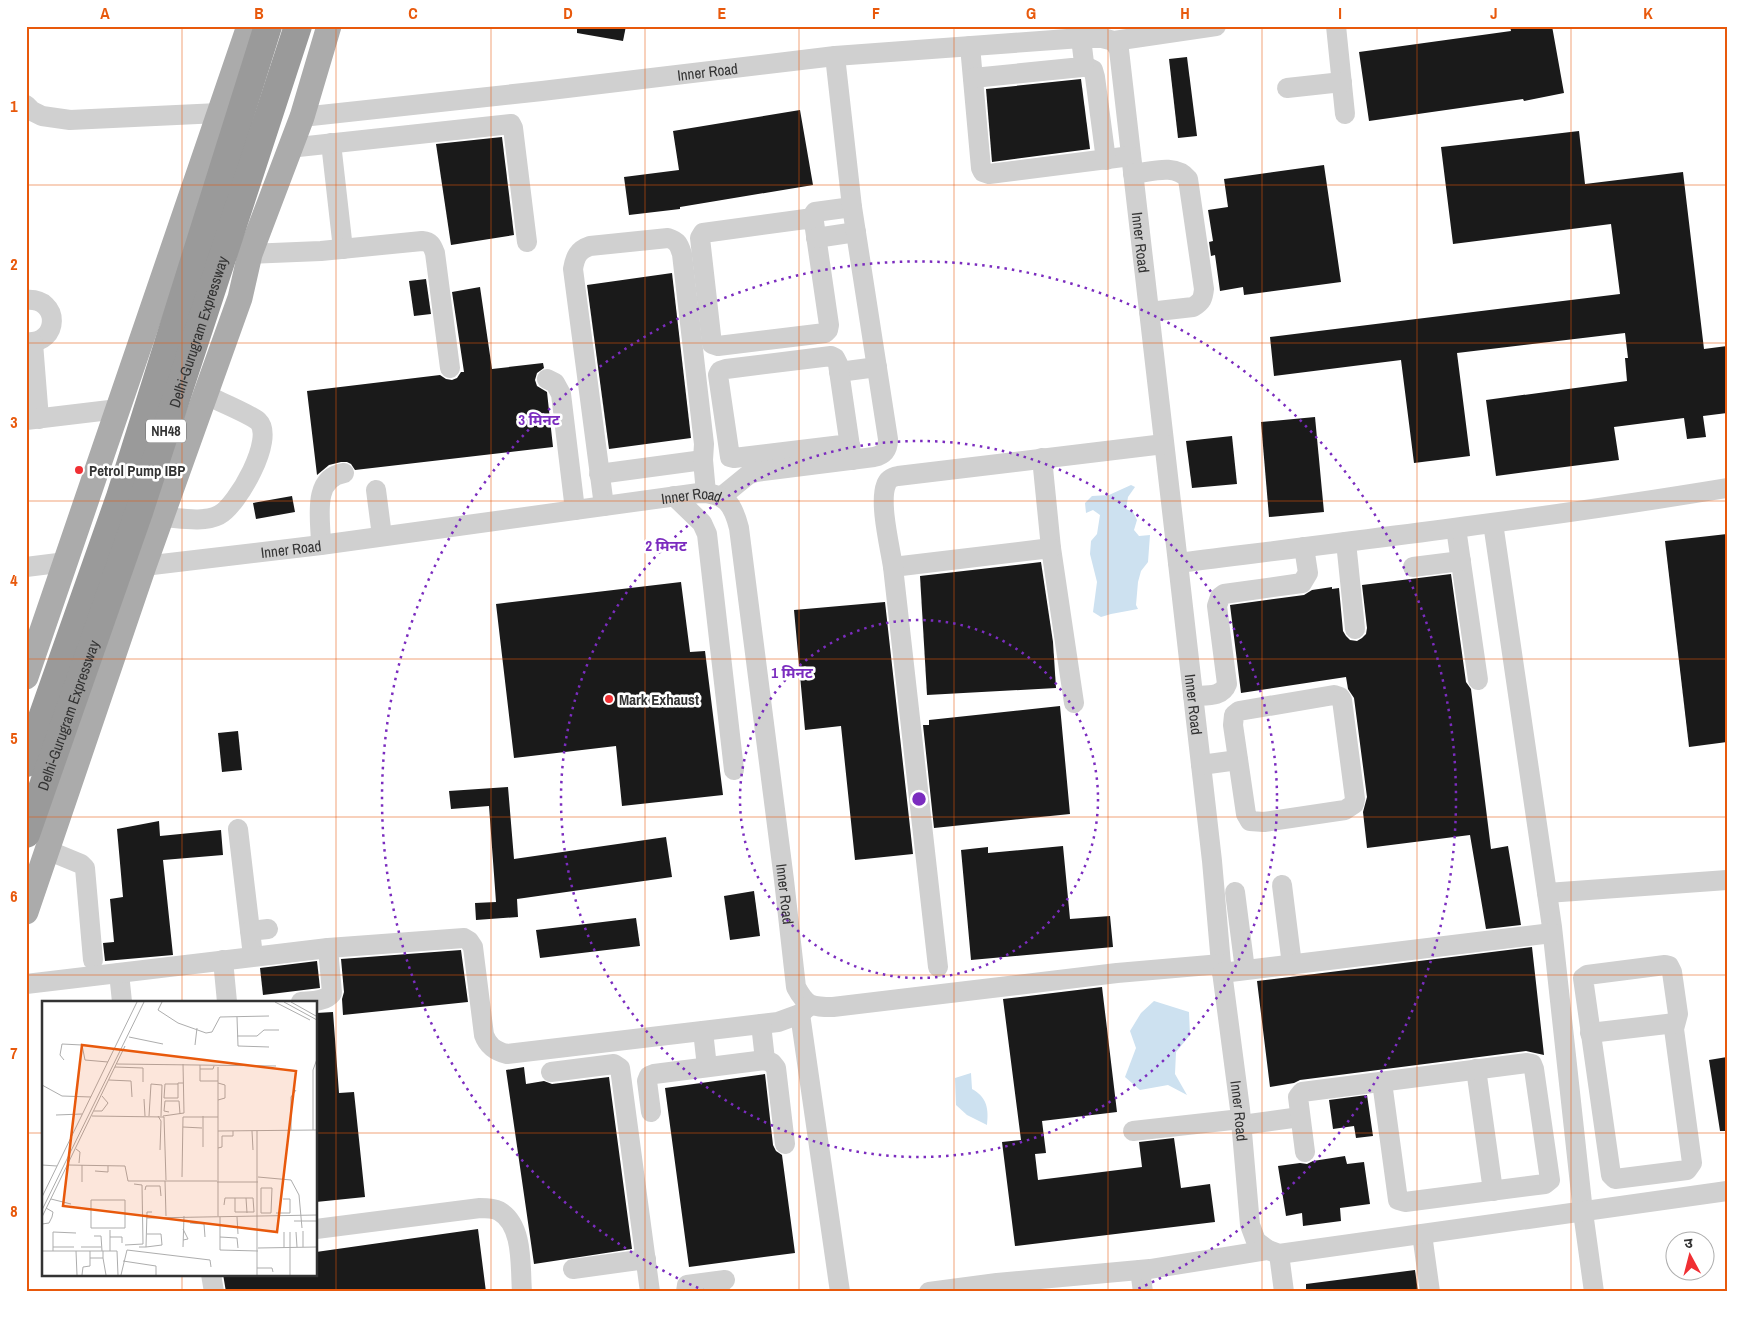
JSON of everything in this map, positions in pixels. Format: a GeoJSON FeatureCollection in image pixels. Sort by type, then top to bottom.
{"type":"FeatureCollection","features":[{"type":"Feature","properties":{"kind":"highway","name":"Delhi-Gurugram Expressway"},"geometry":{"type":"LineString","coordinates":[[26,762],[120,497],[268,26]]}},
{"type":"Feature","properties":{"kind":"highway","name":"Delhi-Gurugram Expressway"},"geometry":{"type":"LineString","coordinates":[[37,842],[139,512],[298,26]]}},
{"type":"Feature","properties":{"kind":"main road"},"geometry":{"type":"LineString","coordinates":[[26,677],[249,26]]}},
{"type":"Feature","properties":{"kind":"main road"},"geometry":{"type":"LineString","coordinates":[[26,912],[37,842],[144,566],[206,396],[240,298],[250,254],[302,117],[329,26]]}},
{"type":"Feature","properties":{"kind":"street","name":"Inner Road"},"geometry":{"type":"LineString","coordinates":[[302,117],[835,56],[1081,38],[1102,38],[1114,41],[1216,26]]}},
{"type":"Feature","properties":{"kind":"street"},"geometry":{"type":"LineString","coordinates":[[1336,26],[1346,114]]}},
{"type":"Feature","properties":{"kind":"street"},"geometry":{"type":"LineString","coordinates":[[1081,38],[1083,65]]}},
{"type":"Feature","properties":{"kind":"street","name":"Inner Road"},"geometry":{"type":"LineString","coordinates":[[1114,41],[1118,50],[1178,563],[1201,765],[1221,969],[1241,1122],[1250,1225],[1256,1241],[1273,1252]]}},
{"type":"Feature","properties":{"kind":"street"},"geometry":{"type":"LineString","coordinates":[[970,46],[981,168],[983,172],[988,174],[1106,160],[1176,170],[1184,173],[1188,179],[1204,289],[1203,297],[1200,304],[1193,307],[1149,312]]}},
{"type":"Feature","properties":{"kind":"street"},"geometry":{"type":"LineString","coordinates":[[835,56],[852,207],[888,439],[887,448],[880,456],[851,452],[764,462],[730,457],[728,455],[718,382],[720,371],[726,369],[831,356],[835,358],[838,364],[851,452]]}},
{"type":"Feature","properties":{"kind":"street"},"geometry":{"type":"LineString","coordinates":[[973,78],[1083,65],[1093,70],[1106,160]]}},
{"type":"Feature","properties":{"kind":"street"},"geometry":{"type":"LineString","coordinates":[[1287,88],[1342,82]]}},
{"type":"Feature","properties":{"kind":"street"},"geometry":{"type":"LineString","coordinates":[[506,95],[513,128],[527,242]]}},
{"type":"Feature","properties":{"kind":"street"},"geometry":{"type":"LineString","coordinates":[[26,105],[32,111],[42,116],[70,120],[219,113]]}},
{"type":"Feature","properties":{"kind":"street"},"geometry":{"type":"LineString","coordinates":[[289,148],[511,124]]}},
{"type":"Feature","properties":{"kind":"street"},"geometry":{"type":"LineString","coordinates":[[331,143],[343,249]]}},
{"type":"Feature","properties":{"kind":"street"},"geometry":{"type":"LineString","coordinates":[[852,207],[815,212],[814,228],[829,325],[826,333],[718,346],[712,344],[700,238],[702,233],[814,228],[856,232]]}},
{"type":"Feature","properties":{"kind":"street"},"geometry":{"type":"LineString","coordinates":[[604,506],[573,269],[576,257],[583,249],[590,246],[668,238],[675,240],[682,254],[704,444],[703,460],[713,495],[748,475],[764,462]]}},
{"type":"Feature","properties":{"kind":"street"},"geometry":{"type":"LineString","coordinates":[[250,254],[428,242],[432,245],[435,253],[450,368]]}},
{"type":"Feature","properties":{"kind":"street"},"geometry":{"type":"LineString","coordinates":[[26,300],[34,300],[46,306],[52,318],[52,325],[46,337],[29,343],[33,420],[118,409]]}},
{"type":"Feature","properties":{"kind":"street"},"geometry":{"type":"LineString","coordinates":[[839,372],[876,367]]}},
{"type":"Feature","properties":{"kind":"street"},"geometry":{"type":"LineString","coordinates":[[548,378],[555,383],[561,394],[576,510]]}},
{"type":"Feature","properties":{"kind":"street"},"geometry":{"type":"LineString","coordinates":[[162,517],[208,519],[226,511],[236,500],[249,478],[263,442],[263,433],[258,422],[206,396]]}},
{"type":"Feature","properties":{"kind":"street"},"geometry":{"type":"LineString","coordinates":[[938,967],[893,566],[884,508],[886,484],[891,478],[898,476],[1164,444]]}},
{"type":"Feature","properties":{"kind":"street"},"geometry":{"type":"LineString","coordinates":[[1042,458],[1050,548],[1074,703]]}},
{"type":"Feature","properties":{"kind":"street"},"geometry":{"type":"LineString","coordinates":[[599,474],[703,460]]}},
{"type":"Feature","properties":{"kind":"street"},"geometry":{"type":"LineString","coordinates":[[321,545],[320,502],[322,490],[328,480],[336,474],[344,473]]}},
{"type":"Feature","properties":{"kind":"street"},"geometry":{"type":"LineString","coordinates":[[1178,563],[1493,523],[1617,506],[1727,488]]}},
{"type":"Feature","properties":{"kind":"street"},"geometry":{"type":"LineString","coordinates":[[376,490],[382,536]]}},
{"type":"Feature","properties":{"kind":"street","name":"Inner Road"},"geometry":{"type":"LineString","coordinates":[[144,566],[321,545],[674,496],[713,495],[733,508],[740,528],[796,986],[803,1000],[840,1292]]}},
{"type":"Feature","properties":{"kind":"street"},"geometry":{"type":"LineString","coordinates":[[674,496],[702,522],[707,534],[734,770]]}},
{"type":"Feature","properties":{"kind":"street"},"geometry":{"type":"LineString","coordinates":[[1493,523],[1547,893],[1583,1212],[1594,1292]]}},
{"type":"Feature","properties":{"kind":"street"},"geometry":{"type":"LineString","coordinates":[[1456,528],[1478,680]]}},
{"type":"Feature","properties":{"kind":"street"},"geometry":{"type":"LineString","coordinates":[[1346,542],[1355,629]]}},
{"type":"Feature","properties":{"kind":"street"},"geometry":{"type":"LineString","coordinates":[[1193,696],[1220,694],[1227,684],[1217,606],[1220,597],[1224,594],[1302,582],[1308,573],[1304,547]]}},
{"type":"Feature","properties":{"kind":"street"},"geometry":{"type":"LineString","coordinates":[[893,566],[1050,548]]}},
{"type":"Feature","properties":{"kind":"street"},"geometry":{"type":"LineString","coordinates":[[1413,567],[1461,561]]}},
{"type":"Feature","properties":{"kind":"street"},"geometry":{"type":"LineString","coordinates":[[26,567],[66,562]]}},
{"type":"Feature","properties":{"kind":"street"},"geometry":{"type":"LineString","coordinates":[[1336,695],[1340,696],[1355,799],[1354,804],[1345,810],[1264,822],[1250,821],[1246,814],[1238,760],[1233,719],[1239,711],[1336,695]]}},
{"type":"Feature","properties":{"kind":"street"},"geometry":{"type":"LineString","coordinates":[[1201,765],[1238,760]]}},
{"type":"Feature","properties":{"kind":"street"},"geometry":{"type":"LineString","coordinates":[[238,829],[259,930],[248,957]]}},
{"type":"Feature","properties":{"kind":"street"},"geometry":{"type":"LineString","coordinates":[[37,842],[82,864],[85,868],[93,960]]}},
{"type":"Feature","properties":{"kind":"street"},"geometry":{"type":"LineString","coordinates":[[232,862],[248,957]]}},
{"type":"Feature","properties":{"kind":"street"},"geometry":{"type":"LineString","coordinates":[[1547,893],[1727,880]]}},
{"type":"Feature","properties":{"kind":"street"},"geometry":{"type":"LineString","coordinates":[[1282,885],[1292,964]]}},
{"type":"Feature","properties":{"kind":"street"},"geometry":{"type":"LineString","coordinates":[[1235,892],[1245,970]]}},
{"type":"Feature","properties":{"kind":"street"},"geometry":{"type":"LineString","coordinates":[[26,984],[328,948],[464,938],[473,947],[484,1035],[488,1044],[499,1052],[507,1054],[778,1022],[804,1010],[1117,973],[1221,969],[1245,970],[1552,933]]}},
{"type":"Feature","properties":{"kind":"street"},"geometry":{"type":"LineString","coordinates":[[312,1001],[324,1000],[332,993],[328,948]]}},
{"type":"Feature","properties":{"kind":"street"},"geometry":{"type":"LineString","coordinates":[[223,960],[227,1001]]}},
{"type":"Feature","properties":{"kind":"street"},"geometry":{"type":"LineString","coordinates":[[1690,1167],[1687,1170],[1612,1178],[1582,981],[1584,976],[1669,966],[1672,972],[1678,1014],[1674,1029],[1692,1158],[1690,1167],[1695,1196]]}},
{"type":"Feature","properties":{"kind":"street"},"geometry":{"type":"LineString","coordinates":[[119,973],[122,1001]]}},
{"type":"Feature","properties":{"kind":"street"},"geometry":{"type":"LineString","coordinates":[[1590,1033],[1675,1022]]}},
{"type":"Feature","properties":{"kind":"street"},"geometry":{"type":"LineString","coordinates":[[761,1024],[765,1060]]}},
{"type":"Feature","properties":{"kind":"street"},"geometry":{"type":"LineString","coordinates":[[703,1031],[707,1067]]}},
{"type":"Feature","properties":{"kind":"street"},"geometry":{"type":"LineString","coordinates":[[618,1065],[637,1038]]}},
{"type":"Feature","properties":{"kind":"street"},"geometry":{"type":"LineString","coordinates":[[652,1112],[647,1082],[649,1076],[660,1072],[765,1060],[772,1063],[776,1068],[785,1144]]}},
{"type":"Feature","properties":{"kind":"street"},"geometry":{"type":"LineString","coordinates":[[1305,1152],[1299,1093],[1382,1082],[1476,1070],[1527,1063],[1532,1064],[1534,1069],[1550,1180],[1545,1184],[1493,1191],[1405,1202],[1398,1200],[1382,1082]]}},
{"type":"Feature","properties":{"kind":"street"},"geometry":{"type":"LineString","coordinates":[[551,1072],[618,1065]]}},
{"type":"Feature","properties":{"kind":"street"},"geometry":{"type":"LineString","coordinates":[[618,1065],[620,1068],[650,1292]]}},
{"type":"Feature","properties":{"kind":"street"},"geometry":{"type":"LineString","coordinates":[[1476,1070],[1493,1191]]}},
{"type":"Feature","properties":{"kind":"street"},"geometry":{"type":"LineString","coordinates":[[1133,1131],[1300,1117]]}},
{"type":"Feature","properties":{"kind":"street"},"geometry":{"type":"LineString","coordinates":[[1545,1184],[1550,1217]]}},
{"type":"Feature","properties":{"kind":"street"},"geometry":{"type":"LineString","coordinates":[[929,1292],[1037,1286],[1140,1270],[1550,1217],[1727,1191]]}},
{"type":"Feature","properties":{"kind":"street"},"geometry":{"type":"LineString","coordinates":[[318,1229],[480,1208],[499,1211],[510,1220],[518,1237],[522,1292]]}},
{"type":"Feature","properties":{"kind":"street"},"geometry":{"type":"LineString","coordinates":[[1422,1234],[1430,1292]]}},
{"type":"Feature","properties":{"kind":"street"},"geometry":{"type":"LineString","coordinates":[[1273,1252],[1284,1292]]}},
{"type":"Feature","properties":{"kind":"street"},"geometry":{"type":"LineString","coordinates":[[573,1270],[646,1259]]}},
{"type":"Feature","properties":{"kind":"street"},"geometry":{"type":"LineString","coordinates":[[1140,1270],[1143,1292]]}},
{"type":"Feature","properties":{"kind":"street"},"geometry":{"type":"LineString","coordinates":[[212,1276],[214,1292]]}},
{"type":"Feature","properties":{"kind":"street"},"geometry":{"type":"LineString","coordinates":[[686,1292],[687,1286],[725,1280]]}},
{"type":"Feature","properties":{"kind":"water"},"geometry":{"type":"Polygon","coordinates":[[[1131,485],[1135,487],[1128,497],[1126,509],[1133,512],[1137,520],[1134,530],[1139,536],[1150,535],[1148,562],[1141,571],[1138,582],[1136,605],[1138,609],[1101,617],[1093,612],[1097,582],[1090,554],[1091,541],[1097,534],[1100,515],[1093,510],[1086,513],[1085,503],[1092,496],[1109,495],[1131,485]]]}},
{"type":"Feature","properties":{"kind":"water"},"geometry":{"type":"Polygon","coordinates":[[[1154,1001],[1189,1012],[1190,1035],[1176,1052],[1175,1074],[1187,1095],[1168,1085],[1140,1090],[1125,1077],[1136,1048],[1130,1031],[1141,1013],[1154,1001]]]}},
{"type":"Feature","properties":{"kind":"water"},"geometry":{"type":"Polygon","coordinates":[[[971,1073],[972,1089],[981,1096],[986,1104],[988,1114],[987,1125],[967,1115],[956,1105],[955,1078],[971,1073]]]}},
{"type":"Feature","properties":{"kind":"building"},"geometry":{"type":"Polygon","coordinates":[[[577,26],[626,26],[623,41],[577,33],[577,26]]]}},
{"type":"Feature","properties":{"kind":"building"},"geometry":{"type":"Polygon","coordinates":[[[1510,26],[1552,26],[1564,93],[1524,101],[1523,99],[1369,121],[1359,52],[1511,31],[1510,26]]]}},
{"type":"Feature","properties":{"kind":"building"},"geometry":{"type":"Polygon","coordinates":[[[1187,57],[1197,136],[1178,138],[1169,59],[1187,57]]]}},
{"type":"Feature","properties":{"kind":"building"},"geometry":{"type":"Polygon","coordinates":[[[1081,79],[1090,149],[992,162],[986,89],[1081,79]]]}},
{"type":"Feature","properties":{"kind":"building"},"geometry":{"type":"Polygon","coordinates":[[[800,110],[813,185],[680,207],[680,209],[629,215],[624,177],[679,170],[673,131],[800,110]]]}},
{"type":"Feature","properties":{"kind":"building"},"geometry":{"type":"Polygon","coordinates":[[[1579,131],[1585,184],[1683,172],[1704,349],[1727,346],[1727,413],[1703,416],[1706,437],[1687,439],[1684,418],[1614,427],[1619,460],[1496,476],[1486,400],[1627,381],[1625,358],[1628,358],[1625,333],[1457,353],[1470,456],[1414,463],[1401,360],[1274,376],[1270,337],[1620,294],[1611,224],[1453,244],[1441,147],[1579,131]]]}},
{"type":"Feature","properties":{"kind":"building"},"geometry":{"type":"Polygon","coordinates":[[[502,137],[514,235],[451,245],[436,144],[502,137]]]}},
{"type":"Feature","properties":{"kind":"building"},"geometry":{"type":"Polygon","coordinates":[[[1324,165],[1341,282],[1244,295],[1243,287],[1220,291],[1215,255],[1211,256],[1209,242],[1213,241],[1208,210],[1228,207],[1224,179],[1324,165]]]}},
{"type":"Feature","properties":{"kind":"building"},"geometry":{"type":"Polygon","coordinates":[[[672,273],[691,438],[609,449],[587,285],[672,273]]]}},
{"type":"Feature","properties":{"kind":"building"},"geometry":{"type":"Polygon","coordinates":[[[426,279],[431,314],[414,316],[409,281],[426,279]]]}},
{"type":"Feature","properties":{"kind":"building"},"geometry":{"type":"Polygon","coordinates":[[[480,287],[492,369],[543,363],[544,368],[537,373],[535,380],[537,386],[547,392],[553,447],[355,470],[351,464],[341,462],[329,465],[317,475],[307,391],[440,375],[446,379],[452,380],[457,378],[461,372],[464,372],[452,292],[480,287]]]}},
{"type":"Feature","properties":{"kind":"building"},"geometry":{"type":"Polygon","coordinates":[[[1315,417],[1324,512],[1269,517],[1261,422],[1315,417]]]}},
{"type":"Feature","properties":{"kind":"building"},"geometry":{"type":"Polygon","coordinates":[[[1232,436],[1237,484],[1192,488],[1186,441],[1232,436]]]}},
{"type":"Feature","properties":{"kind":"building"},"geometry":{"type":"Polygon","coordinates":[[[292,496],[295,512],[256,519],[253,503],[292,496]]]}},
{"type":"Feature","properties":{"kind":"building"},"geometry":{"type":"Polygon","coordinates":[[[1727,534],[1727,742],[1689,747],[1665,541],[1727,534]]]}},
{"type":"Feature","properties":{"kind":"building"},"geometry":{"type":"Polygon","coordinates":[[[1041,562],[1053,642],[1056,688],[927,695],[920,576],[1041,562]]]}},
{"type":"Feature","properties":{"kind":"building"},"geometry":{"type":"Polygon","coordinates":[[[1451,574],[1466,682],[1471,689],[1491,849],[1508,846],[1521,925],[1486,929],[1470,835],[1367,848],[1363,812],[1367,797],[1354,698],[1348,689],[1346,677],[1241,693],[1230,605],[1304,595],[1312,590],[1332,587],[1332,589],[1339,588],[1343,631],[1350,640],[1357,641],[1366,634],[1367,628],[1362,585],[1451,574]]]}},
{"type":"Feature","properties":{"kind":"building","name":"Mark Exhaust"},"geometry":{"type":"Polygon","coordinates":[[[681,582],[690,652],[705,651],[723,795],[622,806],[616,746],[514,758],[496,604],[681,582]]]}},
{"type":"Feature","properties":{"kind":"building"},"geometry":{"type":"Polygon","coordinates":[[[885,602],[913,854],[855,860],[841,726],[805,730],[794,610],[885,602]]]}},
{"type":"Feature","properties":{"kind":"building"},"geometry":{"type":"Polygon","coordinates":[[[1060,706],[1070,814],[934,828],[923,725],[929,725],[929,720],[1060,706]]]}},
{"type":"Feature","properties":{"kind":"building"},"geometry":{"type":"Polygon","coordinates":[[[238,731],[242,770],[222,772],[218,733],[238,731]]]}},
{"type":"Feature","properties":{"kind":"building"},"geometry":{"type":"Polygon","coordinates":[[[508,787],[514,859],[666,837],[672,877],[517,899],[518,917],[476,920],[475,903],[496,902],[489,806],[451,809],[449,791],[508,787]]]}},
{"type":"Feature","properties":{"kind":"building"},"geometry":{"type":"Polygon","coordinates":[[[159,821],[160,836],[221,830],[223,855],[163,860],[173,955],[105,961],[103,943],[114,942],[110,899],[123,897],[117,829],[159,821]]]}},
{"type":"Feature","properties":{"kind":"building"},"geometry":{"type":"Polygon","coordinates":[[[1063,846],[1070,919],[1110,916],[1113,947],[971,960],[961,850],[988,847],[988,853],[1063,846]]]}},
{"type":"Feature","properties":{"kind":"building"},"geometry":{"type":"Polygon","coordinates":[[[754,891],[760,936],[730,940],[724,896],[754,891]]]}},
{"type":"Feature","properties":{"kind":"building"},"geometry":{"type":"Polygon","coordinates":[[[636,918],[640,946],[540,958],[536,930],[636,918]]]}},
{"type":"Feature","properties":{"kind":"building"},"geometry":{"type":"Polygon","coordinates":[[[1532,947],[1544,1055],[1526,1051],[1300,1080],[1294,1083],[1270,1087],[1257,981],[1532,947]]]}},
{"type":"Feature","properties":{"kind":"building"},"geometry":{"type":"Polygon","coordinates":[[[461,950],[468,1002],[343,1015],[342,999],[344,992],[341,959],[461,950]]]}},
{"type":"Feature","properties":{"kind":"building"},"geometry":{"type":"Polygon","coordinates":[[[317,961],[320,988],[263,995],[260,968],[317,961]]]}},
{"type":"Feature","properties":{"kind":"building"},"geometry":{"type":"Polygon","coordinates":[[[1102,987],[1117,1112],[1042,1121],[1046,1153],[1035,1154],[1038,1180],[1142,1167],[1139,1142],[1174,1138],[1181,1188],[1210,1184],[1215,1222],[1015,1246],[1002,1142],[1021,1140],[1003,999],[1102,987]]]}},
{"type":"Feature","properties":{"kind":"building"},"geometry":{"type":"Polygon","coordinates":[[[333,1012],[339,1093],[354,1092],[365,1197],[318,1202],[318,1013],[333,1012]]]}},
{"type":"Feature","properties":{"kind":"building"},"geometry":{"type":"Polygon","coordinates":[[[1727,1057],[1727,1131],[1720,1131],[1709,1060],[1727,1057]]]}},
{"type":"Feature","properties":{"kind":"building"},"geometry":{"type":"Polygon","coordinates":[[[524,1067],[526,1084],[544,1081],[552,1084],[609,1077],[632,1249],[534,1264],[506,1070],[524,1067]]]}},
{"type":"Feature","properties":{"kind":"building"},"geometry":{"type":"Polygon","coordinates":[[[765,1074],[773,1145],[776,1151],[782,1155],[795,1253],[689,1267],[665,1088],[765,1074]]]}},
{"type":"Feature","properties":{"kind":"building"},"geometry":{"type":"Polygon","coordinates":[[[1367,1095],[1373,1136],[1356,1138],[1354,1126],[1333,1129],[1329,1100],[1367,1095]]]}},
{"type":"Feature","properties":{"kind":"building"},"geometry":{"type":"Polygon","coordinates":[[[1345,1156],[1347,1164],[1364,1162],[1370,1204],[1340,1208],[1341,1221],[1303,1226],[1302,1213],[1286,1216],[1278,1166],[1307,1164],[1313,1161],[1345,1156]]]}},
{"type":"Feature","properties":{"kind":"building"},"geometry":{"type":"Polygon","coordinates":[[[478,1229],[486,1292],[226,1292],[223,1276],[318,1276],[318,1252],[478,1229]]]}},
{"type":"Feature","properties":{"kind":"building"},"geometry":{"type":"Polygon","coordinates":[[[1415,1270],[1418,1292],[1306,1292],[1306,1284],[1415,1270]]]}},
{"type":"Feature","properties":{"kind":"place","name":"Petrol Pump IBP"},"geometry":{"type":"Point","coordinates":[79,470]}},
{"type":"Feature","properties":{"kind":"place","name":"Mark Exhaust"},"geometry":{"type":"Point","coordinates":[609,699]}}]}
